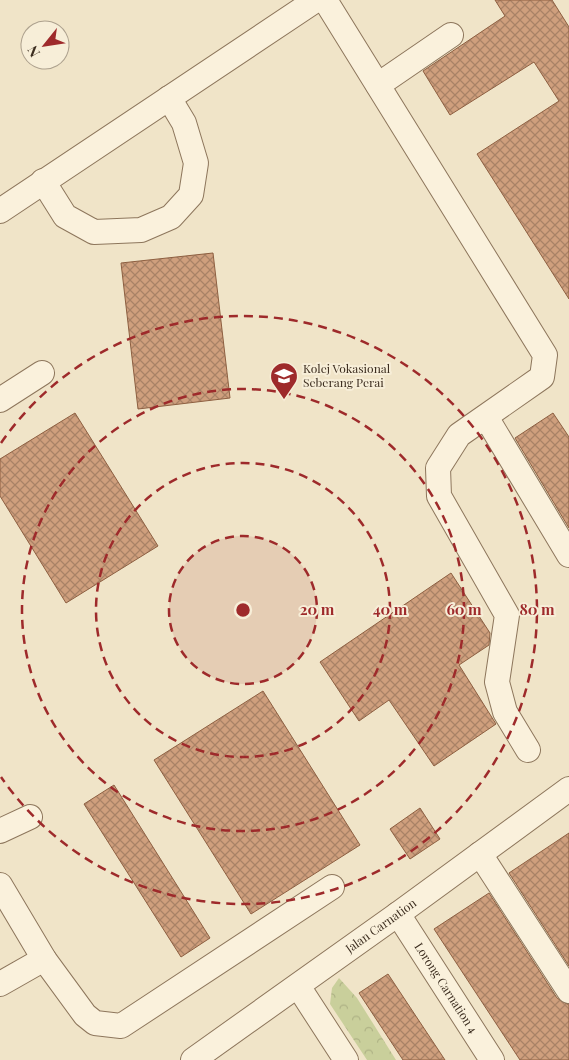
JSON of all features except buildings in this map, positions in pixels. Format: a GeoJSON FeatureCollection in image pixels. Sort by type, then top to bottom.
{"type":"FeatureCollection","features":[{"type":"Feature","properties":{"kind":"street"},"geometry":{"type":"LineString","coordinates":[[0,211],[316,0]]}},
{"type":"Feature","properties":{"kind":"street"},"geometry":{"type":"LineString","coordinates":[[325,0],[545,355],[542,377],[459,436],[438,468],[438,496],[508,615],[497,682],[505,712],[528,750]]}},
{"type":"Feature","properties":{"kind":"street"},"geometry":{"type":"LineString","coordinates":[[378,85],[452,35]]}},
{"type":"Feature","properties":{"kind":"street"},"geometry":{"type":"LineString","coordinates":[[43,181],[65,216],[94,232],[141,230],[170,217],[191,195],[196,163],[184,122],[169,98]]}},
{"type":"Feature","properties":{"kind":"street"},"geometry":{"type":"LineString","coordinates":[[0,400],[42,373]]}},
{"type":"Feature","properties":{"kind":"street"},"geometry":{"type":"LineString","coordinates":[[486,416],[569,555]]}},
{"type":"Feature","properties":{"kind":"street","name":"Jalan Carnation"},"geometry":{"type":"LineString","coordinates":[[193,1060],[480,854],[567,794]]}},
{"type":"Feature","properties":{"kind":"street"},"geometry":{"type":"LineString","coordinates":[[0,831],[30,817]]}},
{"type":"Feature","properties":{"kind":"street"},"geometry":{"type":"LineString","coordinates":[[480,854],[569,991]]}},
{"type":"Feature","properties":{"kind":"street"},"geometry":{"type":"LineString","coordinates":[[0,885],[44,959],[85,1015],[95,1023],[121,1026],[332,887]]}},
{"type":"Feature","properties":{"kind":"street","name":"Lorong Carnation 4"},"geometry":{"type":"LineString","coordinates":[[398,914],[492,1060]]}},
{"type":"Feature","properties":{"kind":"street"},"geometry":{"type":"LineString","coordinates":[[0,984],[44,959]]}},
{"type":"Feature","properties":{"kind":"street"},"geometry":{"type":"LineString","coordinates":[[298,986],[346,1060]]}},
{"type":"Feature","properties":{"kind":"green space"},"geometry":{"type":"Polygon","coordinates":[[[339,978],[357,998],[396,1060],[367,1060],[330,1004],[332,988],[339,978]]]}},
{"type":"Feature","properties":{"kind":"place","name":"Kolej Vokasional Seberang Perai"},"geometry":{"type":"Point","coordinates":[284,400]}}]}
